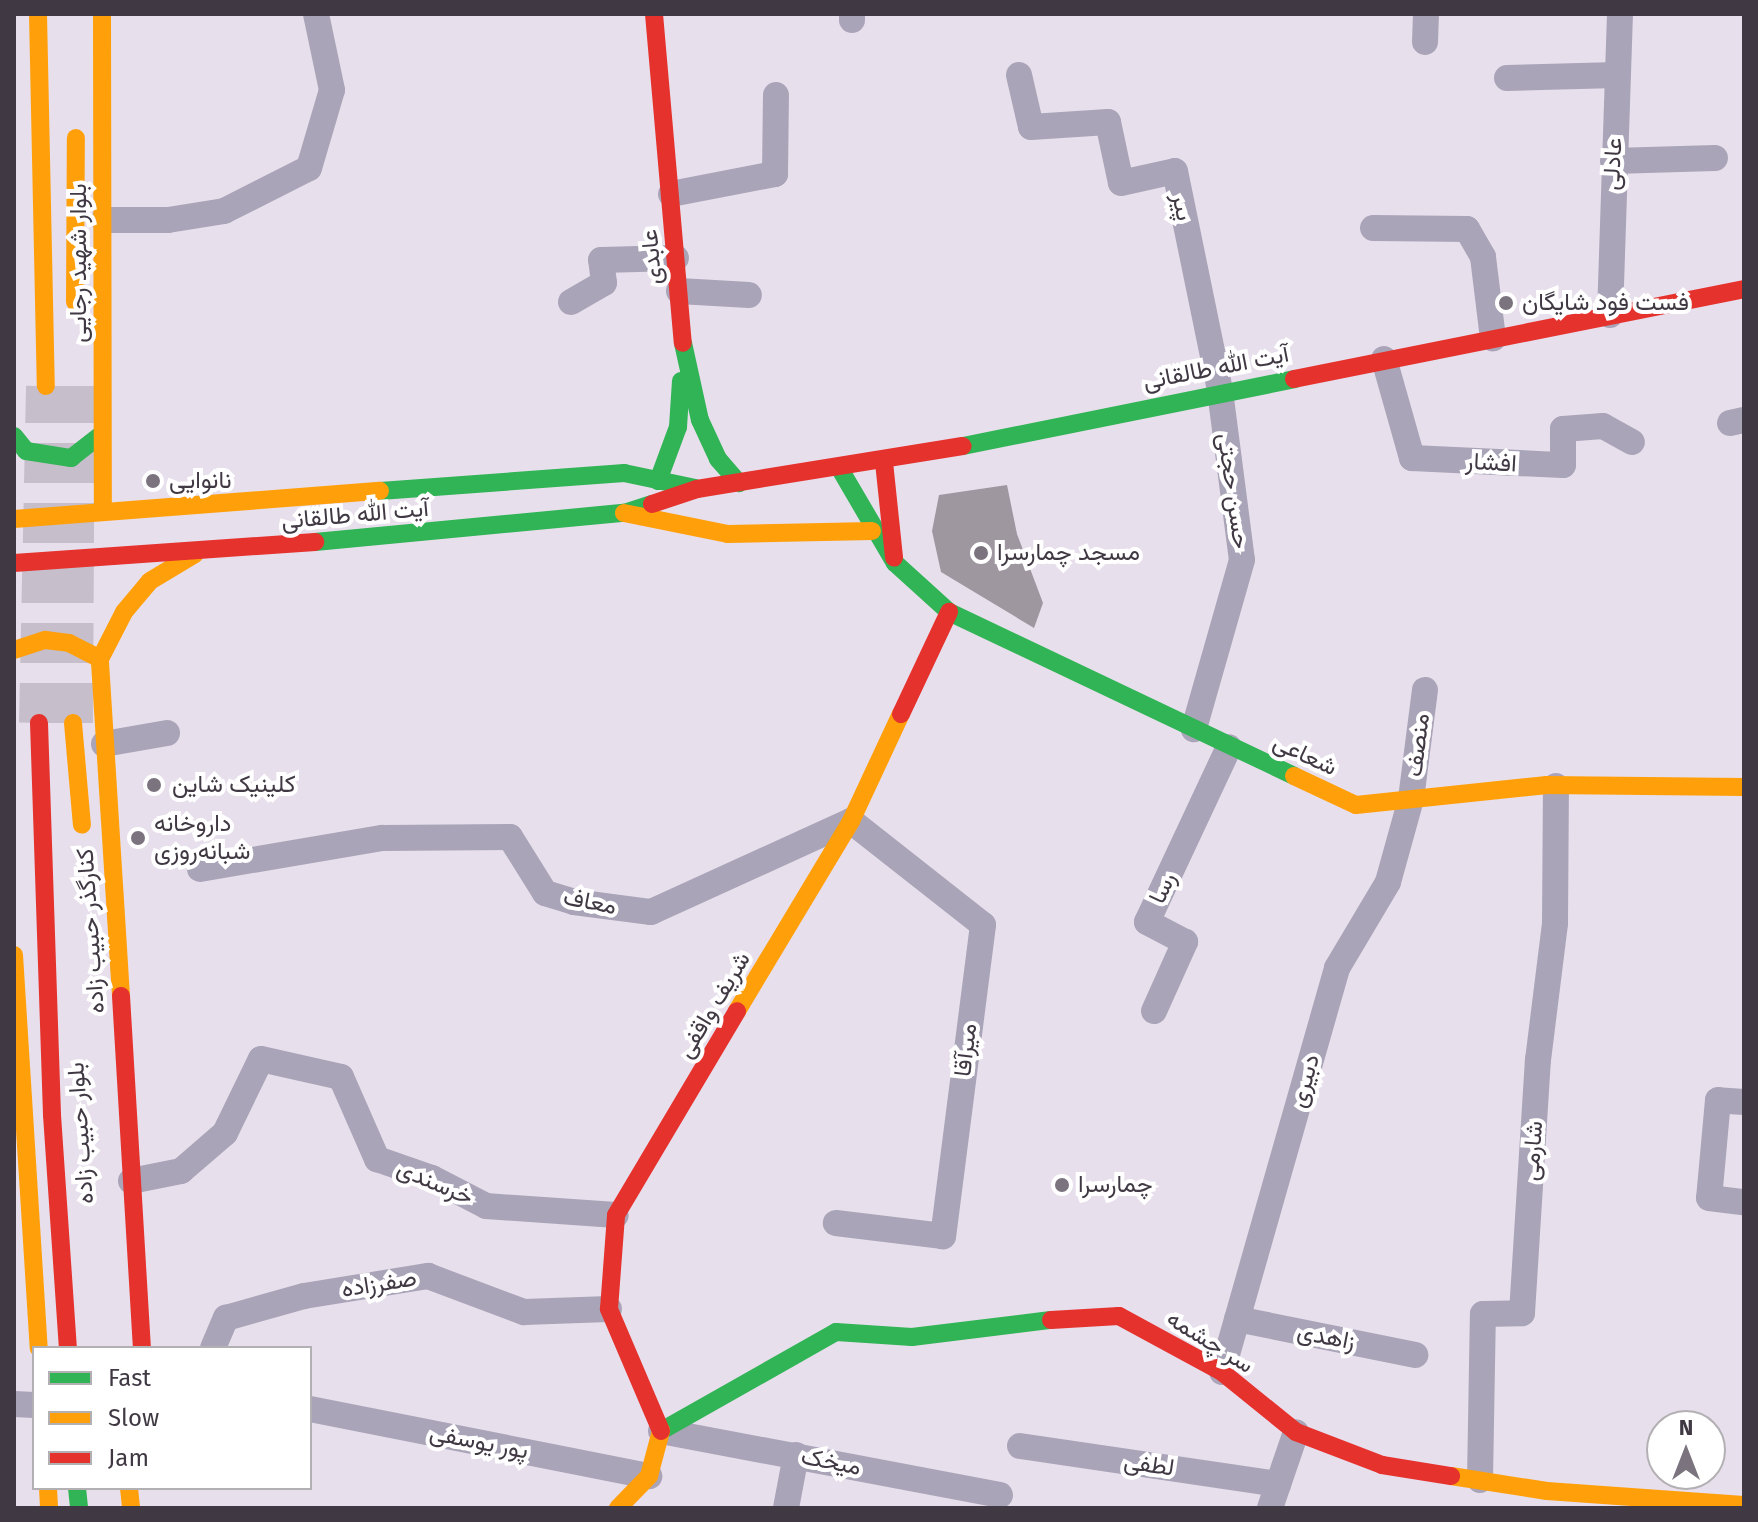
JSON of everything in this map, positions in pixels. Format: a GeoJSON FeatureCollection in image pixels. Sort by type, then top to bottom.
{"type":"FeatureCollection","features":[{"type":"Feature","properties":{"kind":"main road","name":"بلوار شهید رجایی"},"geometry":{"type":"LineString","coordinates":[[38,14],[46,386]]}},
{"type":"Feature","properties":{"kind":"main road","name":"بلوار شهید رجایی"},"geometry":{"type":"LineString","coordinates":[[102,14],[103,512]]}},
{"type":"Feature","properties":{"kind":"main road","name":"عابدی"},"geometry":{"type":"LineString","coordinates":[[654,14],[683,347],[700,420],[718,459],[739,483]]}},
{"type":"Feature","properties":{"kind":"main road","name":"بلوار شهید رجایی"},"geometry":{"type":"LineString","coordinates":[[75,324],[76,122]]}},
{"type":"Feature","properties":{"kind":"main road","name":"آیت الله طالقانی"},"geometry":{"type":"LineString","coordinates":[[14,519],[103,512],[624,513],[697,489],[884,462],[1220,391],[1744,289]]}},
{"type":"Feature","properties":{"kind":"main road"},"geometry":{"type":"LineString","coordinates":[[658,481],[678,427],[683,347]]}},
{"type":"Feature","properties":{"kind":"main road"},"geometry":{"type":"LineString","coordinates":[[14,436],[26,451],[71,458],[102,434]]}},
{"type":"Feature","properties":{"kind":"main road"},"geometry":{"type":"LineString","coordinates":[[884,462],[895,563]]}},
{"type":"Feature","properties":{"kind":"main road","name":"شعاعی"},"geometry":{"type":"LineString","coordinates":[[840,469],[872,531],[895,563],[949,612],[1356,805],[1556,786],[1744,787]]}},
{"type":"Feature","properties":{"kind":"main road","name":"آیت الله طالقانی"},"geometry":{"type":"LineString","coordinates":[[14,563],[197,553],[624,473],[697,489]]}},
{"type":"Feature","properties":{"kind":"main road"},"geometry":{"type":"LineString","coordinates":[[624,513],[728,534],[872,531]]}},
{"type":"Feature","properties":{"kind":"main road","name":"کنارگذر حبیب زاده"},"geometry":{"type":"LineString","coordinates":[[142,1346],[100,659],[124,612],[150,581],[197,553]]}},
{"type":"Feature","properties":{"kind":"main road","name":"شریف واقفی"},"geometry":{"type":"LineString","coordinates":[[661,1431],[609,1309],[616,1215],[851,821],[949,612]]}},
{"type":"Feature","properties":{"kind":"main road"},"geometry":{"type":"LineString","coordinates":[[14,650],[45,640],[69,643],[100,659]]}},
{"type":"Feature","properties":{"kind":"main road","name":"بلوار حبیب زاده"},"geometry":{"type":"LineString","coordinates":[[39,723],[52,1115],[68,1346]]}},
{"type":"Feature","properties":{"kind":"main road"},"geometry":{"type":"LineString","coordinates":[[73,723],[84,848]]}},
{"type":"Feature","properties":{"kind":"main road"},"geometry":{"type":"LineString","coordinates":[[14,955],[39,1346]]}},
{"type":"Feature","properties":{"kind":"main road","name":"سر چشمه"},"geometry":{"type":"LineString","coordinates":[[661,1431],[836,1332],[912,1337],[1019,1322],[1119,1316],[1222,1372],[1296,1432],[1382,1465],[1480,1480],[1546,1499],[1744,1505]]}},
{"type":"Feature","properties":{"kind":"main road"},"geometry":{"type":"LineString","coordinates":[[618,1508],[649,1476],[661,1431]]}},
{"type":"Feature","properties":{"kind":"street"},"geometry":{"type":"LineString","coordinates":[[104,220],[168,220],[224,211],[309,168],[332,90],[316,14]]}},
{"type":"Feature","properties":{"kind":"street"},"geometry":{"type":"LineString","coordinates":[[1425,42],[1426,14]]}},
{"type":"Feature","properties":{"kind":"street","name":"عادلی"},"geometry":{"type":"LineString","coordinates":[[1610,315],[1620,14]]}},
{"type":"Feature","properties":{"kind":"street","name":"پیر"},"geometry":{"type":"LineString","coordinates":[[1019,75],[1031,127],[1108,122],[1121,183],[1175,171],[1220,391]]}},
{"type":"Feature","properties":{"kind":"street"},"geometry":{"type":"LineString","coordinates":[[1507,78],[1617,75]]}},
{"type":"Feature","properties":{"kind":"street"},"geometry":{"type":"LineString","coordinates":[[671,194],[775,174],[776,95]]}},
{"type":"Feature","properties":{"kind":"street"},"geometry":{"type":"LineString","coordinates":[[1613,161],[1715,158]]}},
{"type":"Feature","properties":{"kind":"street"},"geometry":{"type":"LineString","coordinates":[[1373,228],[1467,229],[1483,257],[1493,338]]}},
{"type":"Feature","properties":{"kind":"street"},"geometry":{"type":"LineString","coordinates":[[571,302],[604,283],[601,260],[676,258]]}},
{"type":"Feature","properties":{"kind":"street"},"geometry":{"type":"LineString","coordinates":[[679,291],[749,295]]}},
{"type":"Feature","properties":{"kind":"street","name":"افشار"},"geometry":{"type":"LineString","coordinates":[[1384,359],[1412,458],[1563,465],[1563,429],[1603,426],[1632,442]]}},
{"type":"Feature","properties":{"kind":"street","name":"حسن حجتی"},"geometry":{"type":"LineString","coordinates":[[1194,729],[1242,560],[1220,391]]}},
{"type":"Feature","properties":{"kind":"street","name":"منصف"},"geometry":{"type":"LineString","coordinates":[[1411,799],[1425,690]]}},
{"type":"Feature","properties":{"kind":"street"},"geometry":{"type":"LineString","coordinates":[[104,744],[167,733]]}},
{"type":"Feature","properties":{"kind":"street","name":"رسا"},"geometry":{"type":"LineString","coordinates":[[1154,1011],[1185,942],[1147,922],[1229,747]]}},
{"type":"Feature","properties":{"kind":"street","name":"شارمی"},"geometry":{"type":"LineString","coordinates":[[1480,1480],[1483,1314],[1522,1313],[1538,1060],[1555,923],[1556,786]]}},
{"type":"Feature","properties":{"kind":"street","name":"دبیری"},"geometry":{"type":"LineString","coordinates":[[1222,1372],[1337,968],[1388,882],[1411,799]]}},
{"type":"Feature","properties":{"kind":"street","name":"معاف"},"geometry":{"type":"LineString","coordinates":[[200,869],[382,838],[510,837],[545,893],[651,912],[851,821]]}},
{"type":"Feature","properties":{"kind":"street","name":"میرآقا"},"geometry":{"type":"LineString","coordinates":[[836,1223],[943,1236],[983,925],[851,821]]}},
{"type":"Feature","properties":{"kind":"street","name":"خرسندی"},"geometry":{"type":"LineString","coordinates":[[131,1181],[181,1171],[225,1133],[261,1059],[341,1077],[377,1159],[432,1178],[486,1206],[616,1215]]}},
{"type":"Feature","properties":{"kind":"street"},"geometry":{"type":"LineString","coordinates":[[1731,1101],[1709,1198],[1744,1202]]}},
{"type":"Feature","properties":{"kind":"street","name":"صفرزاده"},"geometry":{"type":"LineString","coordinates":[[214,1346],[226,1318],[304,1296],[428,1276],[524,1312],[609,1309]]}},
{"type":"Feature","properties":{"kind":"street","name":"زاهدی"},"geometry":{"type":"LineString","coordinates":[[1237,1319],[1415,1355]]}},
{"type":"Feature","properties":{"kind":"street","name":"پور یوسفی"},"geometry":{"type":"LineString","coordinates":[[312,1409],[649,1476]]}},
{"type":"Feature","properties":{"kind":"street","name":"میخک"},"geometry":{"type":"LineString","coordinates":[[661,1431],[1000,1495]]}},
{"type":"Feature","properties":{"kind":"street"},"geometry":{"type":"LineString","coordinates":[[1274,1496],[1296,1432]]}},
{"type":"Feature","properties":{"kind":"street","name":"لطفی"},"geometry":{"type":"LineString","coordinates":[[1020,1446],[1274,1496]]}},
{"type":"Feature","properties":{"kind":"street"},"geometry":{"type":"LineString","coordinates":[[786,1508],[796,1455]]}},
{"type":"Feature","properties":{"kind":"building","name":"مسجد چمارسرا"},"geometry":{"type":"Polygon","coordinates":[[[1007,485],[1017,534],[1043,603],[1034,628],[941,572],[932,531],[939,495],[1007,485]]]}},
{"type":"Feature","properties":{"kind":"tunnel"},"geometry":{"type":"LineString","coordinates":[[39,723],[46,386]]}},
{"type":"Feature","properties":{"kind":"tunnel"},"geometry":{"type":"LineString","coordinates":[[73,723],[75,386]]}},
{"type":"Feature","properties":{"kind":"traffic: fast"},"geometry":{"type":"LineString","coordinates":[[683,343],[700,420],[718,459],[739,483]]}},
{"type":"Feature","properties":{"kind":"traffic: fast"},"geometry":{"type":"LineString","coordinates":[[963,446],[1294,379]]}},
{"type":"Feature","properties":{"kind":"traffic: fast"},"geometry":{"type":"LineString","coordinates":[[658,481],[678,427],[681,381]]}},
{"type":"Feature","properties":{"kind":"traffic: fast"},"geometry":{"type":"LineString","coordinates":[[14,436],[26,451],[71,458],[102,434]]}},
{"type":"Feature","properties":{"kind":"traffic: fast"},"geometry":{"type":"LineString","coordinates":[[840,469],[895,563],[949,612],[1294,776]]}},
{"type":"Feature","properties":{"kind":"traffic: fast"},"geometry":{"type":"LineString","coordinates":[[380,491],[624,473],[695,488]]}},
{"type":"Feature","properties":{"kind":"traffic: fast"},"geometry":{"type":"LineString","coordinates":[[315,542],[624,513],[652,504]]}},
{"type":"Feature","properties":{"kind":"traffic: fast"},"geometry":{"type":"LineString","coordinates":[[661,1431],[836,1332],[912,1337],[1051,1320]]}},
{"type":"Feature","properties":{"kind":"traffic: fast"},"geometry":{"type":"LineString","coordinates":[[77,1490],[79,1508]]}},
{"type":"Feature","properties":{"kind":"traffic: slow"},"geometry":{"type":"LineString","coordinates":[[38,14],[46,386]]}},
{"type":"Feature","properties":{"kind":"traffic: slow"},"geometry":{"type":"LineString","coordinates":[[102,14],[103,512]]}},
{"type":"Feature","properties":{"kind":"traffic: slow"},"geometry":{"type":"LineString","coordinates":[[75,302],[76,138]]}},
{"type":"Feature","properties":{"kind":"traffic: slow"},"geometry":{"type":"LineString","coordinates":[[14,519],[380,491]]}},
{"type":"Feature","properties":{"kind":"traffic: slow"},"geometry":{"type":"LineString","coordinates":[[624,513],[728,534],[872,531]]}},
{"type":"Feature","properties":{"kind":"traffic: slow"},"geometry":{"type":"LineString","coordinates":[[121,996],[100,659],[124,612],[150,581],[195,554]]}},
{"type":"Feature","properties":{"kind":"traffic: slow"},"geometry":{"type":"LineString","coordinates":[[14,650],[45,640],[69,643],[100,659]]}},
{"type":"Feature","properties":{"kind":"traffic: slow"},"geometry":{"type":"LineString","coordinates":[[737,1011],[851,821],[901,714]]}},
{"type":"Feature","properties":{"kind":"traffic: slow"},"geometry":{"type":"LineString","coordinates":[[73,723],[82,825]]}},
{"type":"Feature","properties":{"kind":"traffic: slow"},"geometry":{"type":"LineString","coordinates":[[1294,776],[1356,805],[1547,785],[1744,787]]}},
{"type":"Feature","properties":{"kind":"traffic: slow"},"geometry":{"type":"LineString","coordinates":[[14,955],[39,1346]]}},
{"type":"Feature","properties":{"kind":"traffic: slow"},"geometry":{"type":"LineString","coordinates":[[618,1508],[649,1476],[661,1431]]}},
{"type":"Feature","properties":{"kind":"traffic: slow"},"geometry":{"type":"LineString","coordinates":[[1451,1476],[1547,1491],[1744,1505]]}},
{"type":"Feature","properties":{"kind":"traffic: slow"},"geometry":{"type":"LineString","coordinates":[[48,1490],[49,1508]]}},
{"type":"Feature","properties":{"kind":"traffic: slow"},"geometry":{"type":"LineString","coordinates":[[129,1490],[131,1508]]}},
{"type":"Feature","properties":{"kind":"traffic: jam"},"geometry":{"type":"LineString","coordinates":[[654,14],[683,343]]}},
{"type":"Feature","properties":{"kind":"traffic: jam"},"geometry":{"type":"LineString","coordinates":[[1294,379],[1744,289]]}},
{"type":"Feature","properties":{"kind":"traffic: jam"},"geometry":{"type":"LineString","coordinates":[[652,504],[697,489],[963,446]]}},
{"type":"Feature","properties":{"kind":"traffic: jam"},"geometry":{"type":"LineString","coordinates":[[884,462],[894,557]]}},
{"type":"Feature","properties":{"kind":"traffic: jam"},"geometry":{"type":"LineString","coordinates":[[14,563],[315,542]]}},
{"type":"Feature","properties":{"kind":"traffic: jam"},"geometry":{"type":"LineString","coordinates":[[901,714],[949,612]]}},
{"type":"Feature","properties":{"kind":"traffic: jam"},"geometry":{"type":"LineString","coordinates":[[39,723],[52,1115],[68,1346]]}},
{"type":"Feature","properties":{"kind":"traffic: jam"},"geometry":{"type":"LineString","coordinates":[[121,996],[142,1346]]}},
{"type":"Feature","properties":{"kind":"traffic: jam"},"geometry":{"type":"LineString","coordinates":[[661,1431],[609,1309],[616,1215],[737,1011]]}},
{"type":"Feature","properties":{"kind":"traffic: jam"},"geometry":{"type":"LineString","coordinates":[[1051,1320],[1119,1316],[1222,1372],[1296,1432],[1382,1465],[1451,1476]]}},
{"type":"Feature","properties":{"kind":"place","name":"فست فود شایگان"},"geometry":{"type":"Point","coordinates":[1506,303]}},
{"type":"Feature","properties":{"kind":"place","name":"نانوایی"},"geometry":{"type":"Point","coordinates":[153,481]}},
{"type":"Feature","properties":{"kind":"place","name":"مسجد چمارسرا"},"geometry":{"type":"Point","coordinates":[981,553]}},
{"type":"Feature","properties":{"kind":"place","name":"کلینیک شاین"},"geometry":{"type":"Point","coordinates":[154,785]}},
{"type":"Feature","properties":{"kind":"place","name":"داروخانه شبانه‌روزی"},"geometry":{"type":"Point","coordinates":[138,838]}},
{"type":"Feature","properties":{"kind":"place","name":"چمارسرا"},"geometry":{"type":"Point","coordinates":[1062,1185]}}]}
